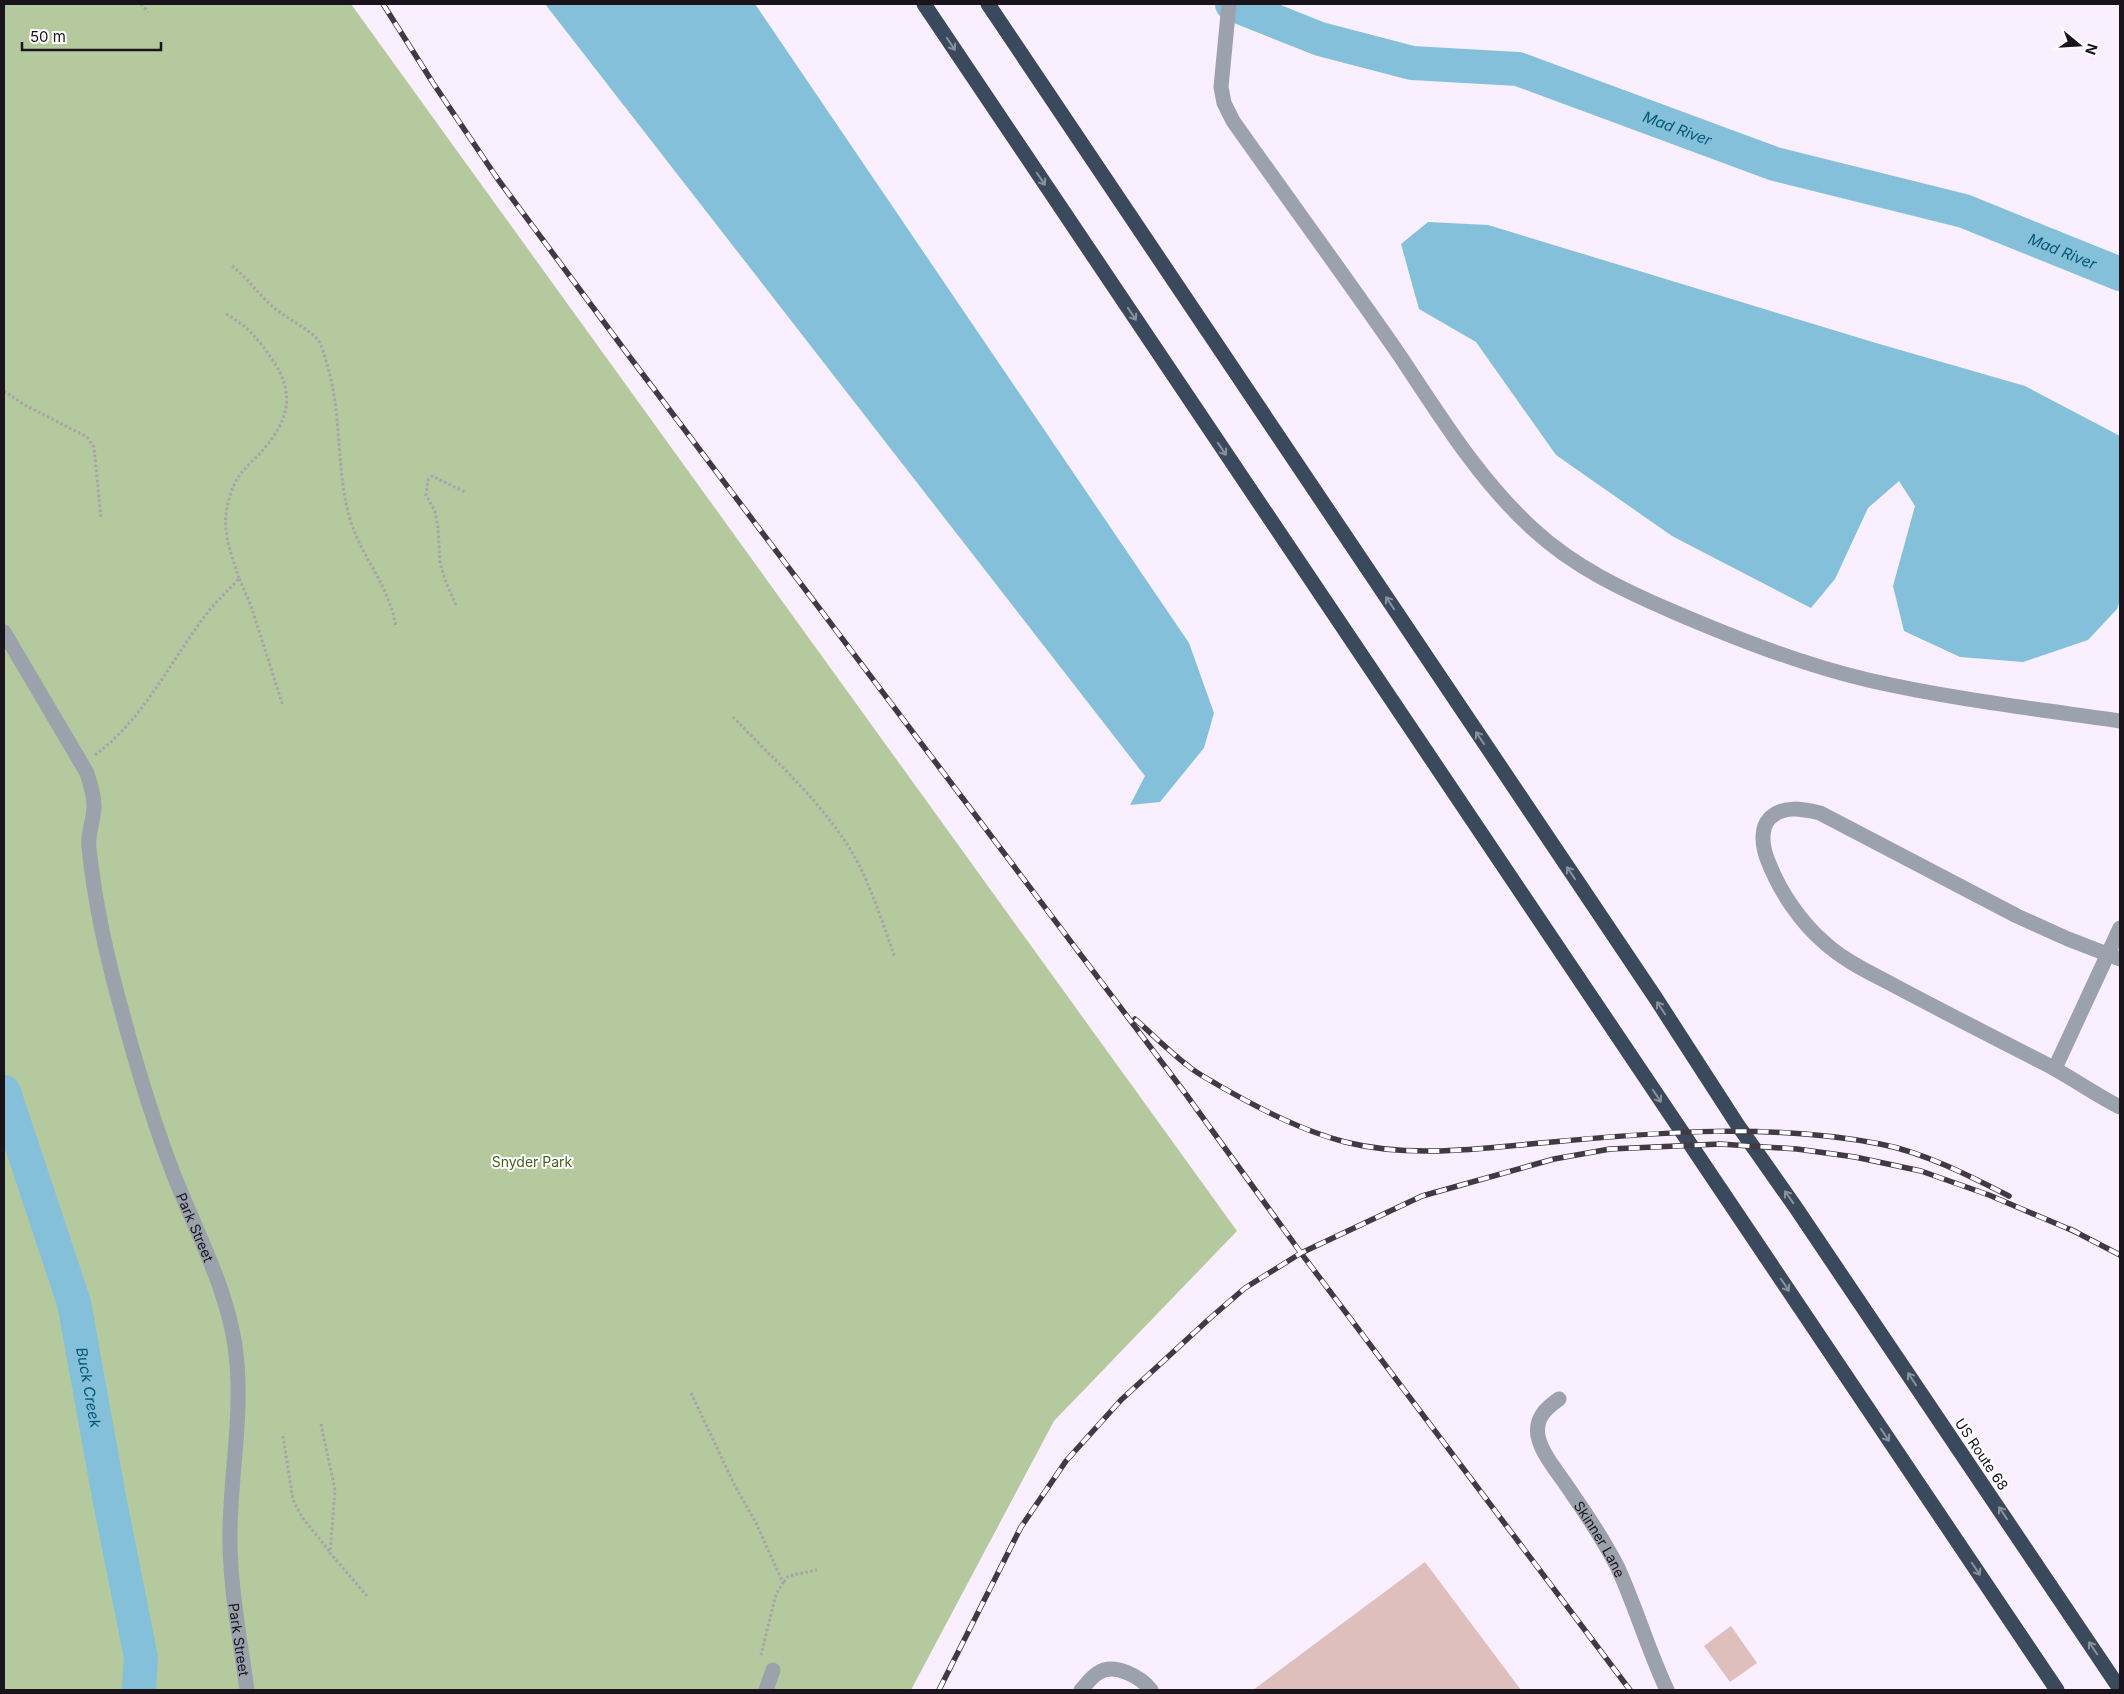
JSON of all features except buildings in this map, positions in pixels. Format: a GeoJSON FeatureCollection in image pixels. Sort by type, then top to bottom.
{"type":"FeatureCollection","features":[{"type":"Feature","properties":{"kind":"highway"},"geometry":{"type":"LineString","coordinates":[[924,4],[2057,1690]]}},
{"type":"Feature","properties":{"kind":"highway","name":"US Route 68"},"geometry":{"type":"LineString","coordinates":[[988,4],[1737,1124],[1816,1237],[2120,1689]]}},
{"type":"Feature","properties":{"kind":"street"},"geometry":{"type":"LineString","coordinates":[[1229,4],[1221,87],[1224,103],[1233,122],[1349,283],[1471,459],[1505,501],[1525,522],[1564,556],[1596,576],[1639,597],[1722,632],[1795,658],[1866,679],[1938,695],[2120,720]]}},
{"type":"Feature","properties":{"kind":"street","name":"Park Street"},"geometry":{"type":"LineString","coordinates":[[4,632],[88,766],[94,807],[88,842],[103,938],[156,1128],[210,1263],[227,1312],[235,1343],[239,1376],[239,1417],[230,1530],[231,1572],[248,1690]]}},
{"type":"Feature","properties":{"kind":"street"},"geometry":{"type":"LineString","coordinates":[[2114,957],[2017,916],[1820,813],[1802,808],[1788,809],[1768,820],[1764,828],[1763,840],[1766,856],[1774,876],[1803,921],[1826,945],[1851,962],[1951,1016],[2054,1068],[2092,1093],[2120,1107]]}},
{"type":"Feature","properties":{"kind":"street"},"geometry":{"type":"LineString","coordinates":[[2054,1068],[2114,957],[2120,928]]}},
{"type":"Feature","properties":{"kind":"street","name":"Skinner Lane"},"geometry":{"type":"LineString","coordinates":[[1559,1399],[1542,1414],[1538,1425],[1538,1437],[1546,1454],[1603,1539],[1618,1568],[1654,1664],[1667,1690]]}},
{"type":"Feature","properties":{"kind":"street"},"geometry":{"type":"LineString","coordinates":[[1080,1690],[1099,1672],[1117,1669],[1136,1677],[1151,1690]]}},
{"type":"Feature","properties":{"kind":"street"},"geometry":{"type":"LineString","coordinates":[[766,1690],[774,1670]]}},
{"type":"Feature","properties":{"kind":"path"},"geometry":{"type":"LineString","coordinates":[[140,4],[148,12]]}},
{"type":"Feature","properties":{"kind":"path"},"geometry":{"type":"LineString","coordinates":[[232,266],[247,278],[272,306],[319,340],[330,371],[338,419],[345,494],[350,519],[387,593],[393,608],[396,627]]}},
{"type":"Feature","properties":{"kind":"path"},"geometry":{"type":"LineString","coordinates":[[226,314],[244,324],[260,343],[279,370],[287,390],[287,410],[279,430],[239,475],[227,508],[225,524],[229,548],[251,606],[283,706]]}},
{"type":"Feature","properties":{"kind":"path"},"geometry":{"type":"LineString","coordinates":[[4,391],[23,404],[87,437],[94,447],[102,518]]}},
{"type":"Feature","properties":{"kind":"path"},"geometry":{"type":"LineString","coordinates":[[456,605],[440,563],[435,511],[426,495],[428,480],[432,476],[465,492]]}},
{"type":"Feature","properties":{"kind":"path"},"geometry":{"type":"LineString","coordinates":[[88,766],[140,710],[206,615],[239,578]]}},
{"type":"Feature","properties":{"kind":"path"},"geometry":{"type":"LineString","coordinates":[[733,718],[794,780],[835,827],[859,865],[895,958]]}},
{"type":"Feature","properties":{"kind":"path"},"geometry":{"type":"LineString","coordinates":[[692,1393],[735,1486],[756,1523],[783,1583]]}},
{"type":"Feature","properties":{"kind":"path"},"geometry":{"type":"LineString","coordinates":[[321,1424],[335,1490],[330,1553]]}},
{"type":"Feature","properties":{"kind":"path"},"geometry":{"type":"LineString","coordinates":[[283,1436],[293,1500],[302,1517],[367,1596]]}},
{"type":"Feature","properties":{"kind":"path"},"geometry":{"type":"LineString","coordinates":[[761,1655],[776,1594],[783,1583],[788,1576],[816,1570]]}},
{"type":"Feature","properties":{"kind":"green space","name":"Snyder Park"},"geometry":{"type":"Polygon","coordinates":[[[4,4],[351,4],[1237,1231],[1054,1421],[911,1690],[4,1690],[4,4]]]}},
{"type":"Feature","properties":{"kind":"water"},"geometry":{"type":"Polygon","coordinates":[[[545,4],[755,4],[1189,643],[1214,713],[1204,748],[1160,802],[1130,805],[1145,776],[545,4]]]}},
{"type":"Feature","properties":{"kind":"water"},"geometry":{"type":"Polygon","coordinates":[[[1428,222],[1488,225],[1876,343],[2025,386],[2120,436],[2120,600],[2117,609],[2088,640],[2023,662],[1960,657],[1904,631],[1893,586],[1915,506],[1899,481],[1868,508],[1835,579],[1811,608],[1672,536],[1556,455],[1476,342],[1419,309],[1401,244],[1428,222]]]}},
{"type":"Feature","properties":{"kind":"waterway","name":"Mad River"},"geometry":{"type":"LineString","coordinates":[[1232,4],[1320,39],[1412,63],[1518,69],[1775,164],[1964,211],[2120,274]]}},
{"type":"Feature","properties":{"kind":"waterway","name":"Buck Creek"},"geometry":{"type":"LineString","coordinates":[[4,1092],[74,1303],[110,1502],[141,1658],[139,1690]]}},
{"type":"Feature","properties":{"kind":"railway"},"geometry":{"type":"LineString","coordinates":[[383,4],[497,178],[1185,1093],[1301,1253],[1630,1690]]}},
{"type":"Feature","properties":{"kind":"railway"},"geometry":{"type":"LineString","coordinates":[[1135,1019],[1194,1071],[1280,1118],[1345,1142],[1396,1150],[1448,1151],[1634,1135],[1716,1131],[1798,1133],[1880,1144],[1913,1153],[1946,1166],[2009,1196]]}},
{"type":"Feature","properties":{"kind":"railway"},"geometry":{"type":"LineString","coordinates":[[939,1690],[1021,1527],[1066,1461],[1121,1400],[1245,1288],[1301,1253],[1422,1196],[1554,1159],[1610,1149],[1720,1144],[1797,1149],[1855,1157],[1921,1171],[1989,1195],[2076,1232]]}},
{"type":"Feature","properties":{"kind":"railway"},"geometry":{"type":"LineString","coordinates":[[2070,1229],[2120,1255]]}}]}
